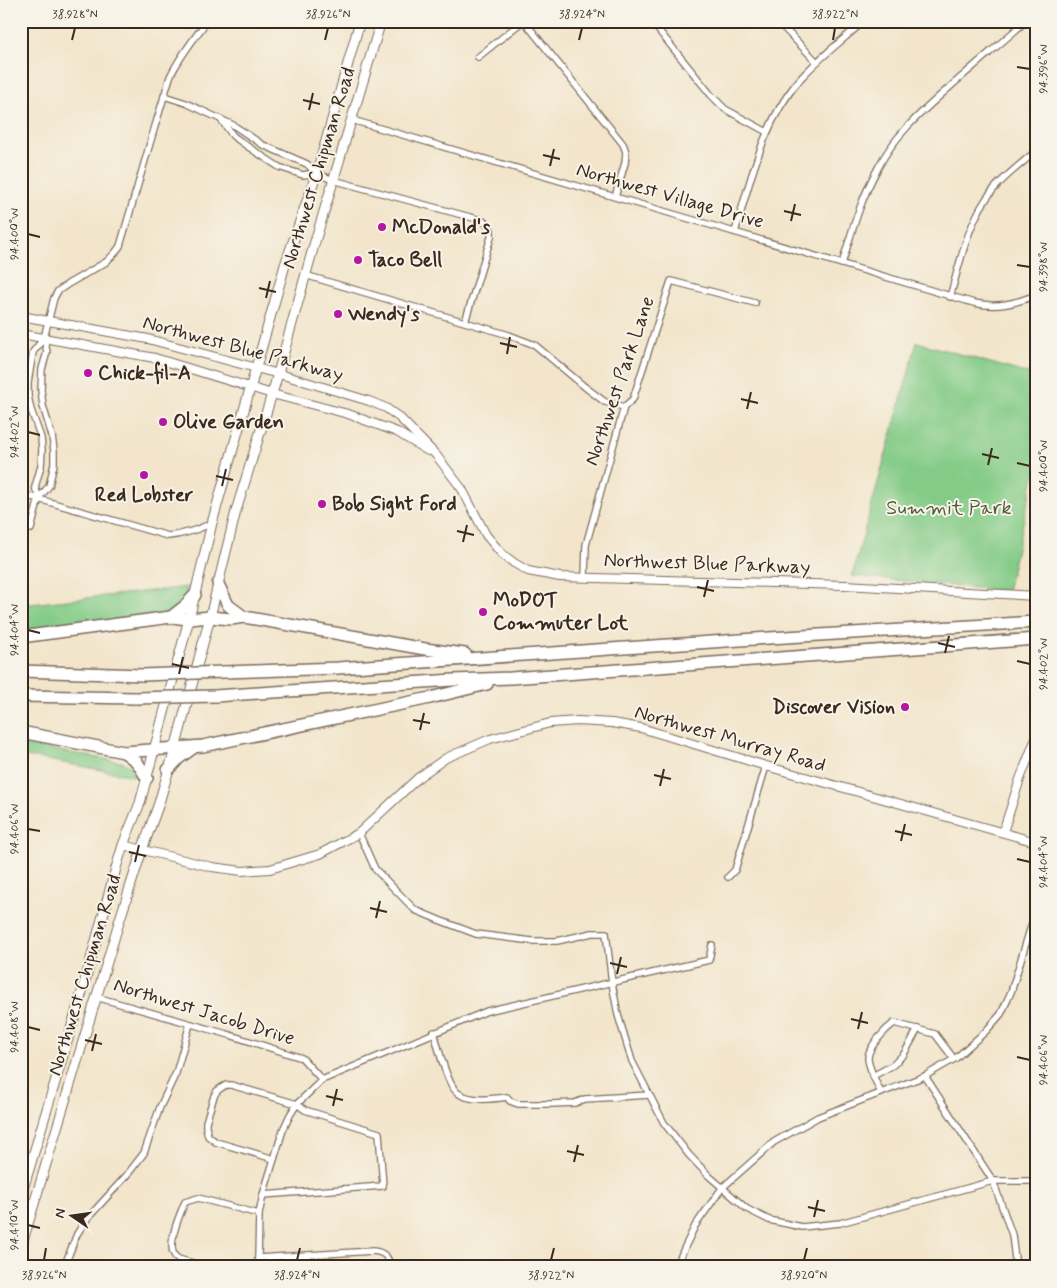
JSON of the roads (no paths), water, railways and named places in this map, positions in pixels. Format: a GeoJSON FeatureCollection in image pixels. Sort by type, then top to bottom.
{"type":"FeatureCollection","features":[{"type":"Feature","properties":{"kind":"highway"},"geometry":{"type":"LineString","coordinates":[[218,584],[228,605],[244,617]]}},
{"type":"Feature","properties":{"kind":"highway"},"geometry":{"type":"LineString","coordinates":[[171,617],[195,595]]}},
{"type":"Feature","properties":{"kind":"highway"},"geometry":{"type":"LineString","coordinates":[[21,637],[171,617],[231,619],[244,617],[416,648],[488,658]]}},
{"type":"Feature","properties":{"kind":"highway"},"geometry":{"type":"LineString","coordinates":[[21,671],[142,675],[338,668],[769,638],[1036,622]]}},
{"type":"Feature","properties":{"kind":"highway"},"geometry":{"type":"LineString","coordinates":[[21,696],[136,698],[215,696],[511,678],[1036,639]]}},
{"type":"Feature","properties":{"kind":"highway"},"geometry":{"type":"LineString","coordinates":[[21,732],[124,752],[195,747],[430,698],[511,678]]}},
{"type":"Feature","properties":{"kind":"highway"},"geometry":{"type":"LineString","coordinates":[[168,770],[195,747]]}},
{"type":"Feature","properties":{"kind":"highway"},"geometry":{"type":"LineString","coordinates":[[124,752],[137,762],[147,778]]}},
{"type":"Feature","properties":{"kind":"main road","name":"Northwest Chipman Road"},"geometry":{"type":"LineString","coordinates":[[21,1196],[123,845],[140,803],[212,524],[284,264],[316,173],[360,21]]}},
{"type":"Feature","properties":{"kind":"main road","name":"Northwest Chipman Road"},"geometry":{"type":"LineString","coordinates":[[21,1247],[96,997],[142,850],[158,806],[210,617],[236,511],[278,374],[305,275],[380,21]]}},
{"type":"Feature","properties":{"kind":"main road"},"geometry":{"type":"LineString","coordinates":[[89,966],[91,987],[96,997]]}},
{"type":"Feature","properties":{"kind":"street"},"geometry":{"type":"LineString","coordinates":[[39,498],[35,487],[41,466],[41,438],[28,396],[28,382],[33,352],[44,338],[54,298],[58,292],[106,262],[120,246],[173,70],[207,21]]}},
{"type":"Feature","properties":{"kind":"street"},"geometry":{"type":"LineString","coordinates":[[478,57],[524,21],[623,144],[626,152],[625,163],[615,197]]}},
{"type":"Feature","properties":{"kind":"street"},"geometry":{"type":"LineString","coordinates":[[651,21],[711,95],[725,109],[767,132]]}},
{"type":"Feature","properties":{"kind":"street"},"geometry":{"type":"LineString","coordinates":[[777,21],[817,62]]}},
{"type":"Feature","properties":{"kind":"street"},"geometry":{"type":"LineString","coordinates":[[735,232],[767,132],[787,96],[817,62],[864,21]]}},
{"type":"Feature","properties":{"kind":"street"},"geometry":{"type":"LineString","coordinates":[[842,264],[868,189],[878,167],[898,137],[916,117],[1026,21]]}},
{"type":"Feature","properties":{"kind":"street"},"geometry":{"type":"LineString","coordinates":[[164,96],[186,103],[233,125],[263,145],[307,164],[316,173],[333,180],[481,220],[490,226],[492,231],[491,237],[465,322]]}},
{"type":"Feature","properties":{"kind":"street"},"geometry":{"type":"LineString","coordinates":[[221,120],[233,136],[279,166],[303,176],[316,173]]}},
{"type":"Feature","properties":{"kind":"street","name":"Northwest Village Drive"},"geometry":{"type":"LineString","coordinates":[[352,120],[950,297],[986,306],[1010,305],[1036,295]]}},
{"type":"Feature","properties":{"kind":"street"},"geometry":{"type":"LineString","coordinates":[[950,297],[969,232],[982,207],[1003,180],[1036,151]]}},
{"type":"Feature","properties":{"kind":"street"},"geometry":{"type":"LineString","coordinates":[[305,275],[509,335],[534,345],[605,402],[624,407]]}},
{"type":"Feature","properties":{"kind":"street","name":"Northwest Park Lane"},"geometry":{"type":"LineString","coordinates":[[585,577],[586,545],[624,407],[633,399],[671,280],[755,303]]}},
{"type":"Feature","properties":{"kind":"street","name":"Northwest Blue Parkway"},"geometry":{"type":"LineString","coordinates":[[21,316],[148,339],[278,374],[369,401],[386,408],[414,431],[436,455],[462,489],[486,535],[501,553],[528,571],[560,577],[846,585],[1036,596]]}},
{"type":"Feature","properties":{"kind":"street","name":"Northwest Blue Parkway"},"geometry":{"type":"LineString","coordinates":[[21,334],[155,358],[250,388],[348,414],[397,432],[436,455]]}},
{"type":"Feature","properties":{"kind":"street"},"geometry":{"type":"LineString","coordinates":[[31,529],[39,498],[49,486],[54,464],[52,436],[43,406],[41,390],[42,369],[47,352],[44,338]]}},
{"type":"Feature","properties":{"kind":"street"},"geometry":{"type":"LineString","coordinates":[[21,494],[168,536],[180,536],[212,524]]}},
{"type":"Feature","properties":{"kind":"street","name":"Northwest Murray Road"},"geometry":{"type":"LineString","coordinates":[[123,845],[212,867],[242,871],[270,870],[320,854],[359,833],[419,777],[446,758],[490,739],[550,723],[578,721],[612,723],[641,728],[766,766],[1036,842]]}},
{"type":"Feature","properties":{"kind":"street"},"geometry":{"type":"LineString","coordinates":[[1003,832],[1020,779],[1036,738]]}},
{"type":"Feature","properties":{"kind":"street"},"geometry":{"type":"LineString","coordinates":[[728,877],[735,870],[766,766]]}},
{"type":"Feature","properties":{"kind":"street"},"geometry":{"type":"LineString","coordinates":[[359,833],[374,870],[415,910],[439,920],[476,934],[532,941],[557,941],[592,933],[606,933],[618,1015],[632,1061],[649,1095],[664,1123],[684,1149],[709,1176],[747,1209],[769,1220],[802,1227],[840,1223],[993,1181],[1036,1181]]}},
{"type":"Feature","properties":{"kind":"street"},"geometry":{"type":"LineString","coordinates":[[676,1267],[695,1226],[722,1188],[774,1142],[818,1117],[925,1076],[954,1059],[986,1031],[1001,1014],[1011,992],[1036,910]]}},
{"type":"Feature","properties":{"kind":"street"},"geometry":{"type":"LineString","coordinates":[[259,1267],[259,1214],[283,1130],[297,1104],[322,1080],[487,1011],[709,960],[712,945]]}},
{"type":"Feature","properties":{"kind":"street","name":"Northwest Jacob Drive"},"geometry":{"type":"LineString","coordinates":[[96,997],[302,1058],[322,1080]]}},
{"type":"Feature","properties":{"kind":"street"},"geometry":{"type":"LineString","coordinates":[[881,1093],[873,1076],[868,1058],[870,1050],[894,1023],[935,1034],[954,1059]]}},
{"type":"Feature","properties":{"kind":"street"},"geometry":{"type":"LineString","coordinates":[[64,1267],[77,1234],[86,1220],[127,1175],[144,1153],[160,1107],[176,1073],[190,1024]]}},
{"type":"Feature","properties":{"kind":"street"},"geometry":{"type":"LineString","coordinates":[[873,1076],[893,1065],[904,1054],[918,1029]]}},
{"type":"Feature","properties":{"kind":"street"},"geometry":{"type":"LineString","coordinates":[[434,1032],[449,1080],[456,1092],[463,1096],[485,1100],[507,1097],[510,1101],[518,1104],[551,1104],[575,1103],[585,1099],[649,1095]]}},
{"type":"Feature","properties":{"kind":"street"},"geometry":{"type":"LineString","coordinates":[[925,1076],[993,1181],[1012,1235],[1016,1267]]}},
{"type":"Feature","properties":{"kind":"street"},"geometry":{"type":"LineString","coordinates":[[263,1195],[383,1186],[379,1133],[305,1110],[297,1104],[231,1085],[221,1088],[214,1096],[206,1122],[208,1136],[216,1142],[274,1159]]}},
{"type":"Feature","properties":{"kind":"street"},"geometry":{"type":"LineString","coordinates":[[207,1267],[177,1258],[172,1252],[171,1244],[179,1214],[185,1202],[198,1198],[259,1214]]}},
{"type":"Feature","properties":{"kind":"street"},"geometry":{"type":"LineString","coordinates":[[258,1258],[373,1251],[380,1252],[386,1256],[390,1267]]}},
{"type":"Feature","properties":{"kind":"place","name":"McDonald's"},"geometry":{"type":"Point","coordinates":[382,227]}},
{"type":"Feature","properties":{"kind":"place","name":"Taco Bell"},"geometry":{"type":"Point","coordinates":[358,260]}},
{"type":"Feature","properties":{"kind":"place","name":"Wendy's"},"geometry":{"type":"Point","coordinates":[338,314]}},
{"type":"Feature","properties":{"kind":"place","name":"Chick-fil-A"},"geometry":{"type":"Point","coordinates":[88,373]}},
{"type":"Feature","properties":{"kind":"place","name":"Olive Garden"},"geometry":{"type":"Point","coordinates":[163,422]}},
{"type":"Feature","properties":{"kind":"place","name":"Red Lobster"},"geometry":{"type":"Point","coordinates":[144,475]}},
{"type":"Feature","properties":{"kind":"place","name":"Bob Sight Ford"},"geometry":{"type":"Point","coordinates":[322,504]}},
{"type":"Feature","properties":{"kind":"place","name":"MoDOT Commuter Lot"},"geometry":{"type":"Point","coordinates":[483,612]}},
{"type":"Feature","properties":{"kind":"place","name":"Discover Vision"},"geometry":{"type":"Point","coordinates":[905,707]}},
{"type":"Feature","properties":{"kind":"park label","name":"Summit Park"},"geometry":{"type":"Point","coordinates":[949,508]}}]}
